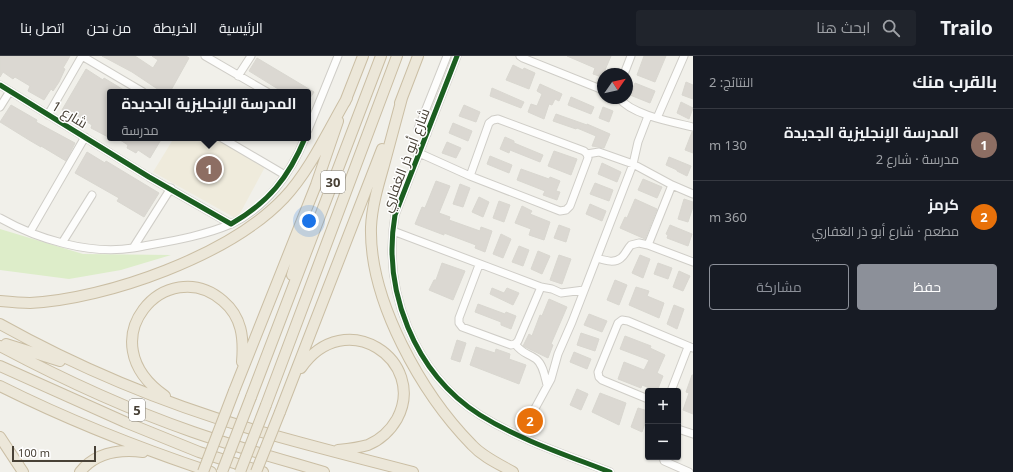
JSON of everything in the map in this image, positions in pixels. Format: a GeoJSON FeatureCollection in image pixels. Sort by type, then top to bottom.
{"type":"FeatureCollection","features":[{"type":"Feature","properties":{"kind":"highway"},"geometry":{"type":"LineString","coordinates":[[202,472],[316,185],[347,98],[364,56]]}},
{"type":"Feature","properties":{"kind":"highway","name":"30"},"geometry":{"type":"LineString","coordinates":[[222,472],[381,56]]}},
{"type":"Feature","properties":{"kind":"highway","name":"30"},"geometry":{"type":"LineString","coordinates":[[240,472],[397,56]]}},
{"type":"Feature","properties":{"kind":"highway"},"geometry":{"type":"LineString","coordinates":[[256,472],[418,56]]}},
{"type":"Feature","properties":{"kind":"highway"},"geometry":{"type":"LineString","coordinates":[[0,300],[29,303],[67,299],[109,289],[159,273],[195,258],[229,240],[265,216],[286,196],[303,172],[347,98]]}},
{"type":"Feature","properties":{"kind":"highway"},"geometry":{"type":"LineString","coordinates":[[402,98],[374,203],[371,228],[372,247],[381,290],[397,333],[420,379],[435,401],[473,446],[493,461],[512,472]]}},
{"type":"Feature","properties":{"kind":"highway"},"geometry":{"type":"LineString","coordinates":[[284,308],[294,261],[312,208],[316,185]]}},
{"type":"Feature","properties":{"kind":"highway"},"geometry":{"type":"LineString","coordinates":[[176,404],[155,389],[144,378],[136,365],[132,349],[133,334],[139,316],[150,302],[164,293],[179,288],[201,289],[216,295],[228,306],[237,319],[242,333],[243,350],[241,373]]}},
{"type":"Feature","properties":{"kind":"highway"},"geometry":{"type":"LineString","coordinates":[[0,324],[35,344],[105,376],[176,404],[248,428],[412,472]]}},
{"type":"Feature","properties":{"kind":"highway"},"geometry":{"type":"LineString","coordinates":[[291,383],[312,354],[326,344],[340,340],[356,340],[370,344],[385,353],[396,366],[401,380],[403,395],[401,408],[393,424],[381,438],[368,444],[332,451]]}},
{"type":"Feature","properties":{"kind":"highway"},"geometry":{"type":"LineString","coordinates":[[0,342],[105,376]]}},
{"type":"Feature","properties":{"kind":"highway","name":"5"},"geometry":{"type":"LineString","coordinates":[[0,346],[31,363],[76,384],[186,429],[324,472]]}},
{"type":"Feature","properties":{"kind":"highway","name":"5"},"geometry":{"type":"LineString","coordinates":[[0,366],[132,425],[199,452],[263,472]]}},
{"type":"Feature","properties":{"kind":"highway"},"geometry":{"type":"LineString","coordinates":[[0,386],[44,408],[157,454],[211,472]]}},
{"type":"Feature","properties":{"kind":"highway"},"geometry":{"type":"LineString","coordinates":[[0,437],[23,472]]}},
{"type":"Feature","properties":{"kind":"highway"},"geometry":{"type":"LineString","coordinates":[[80,472],[93,460],[108,453],[131,450],[157,454]]}},
{"type":"Feature","properties":{"kind":"street"},"geometry":{"type":"LineString","coordinates":[[48,115],[82,56],[138,89]]}},
{"type":"Feature","properties":{"kind":"street"},"geometry":{"type":"LineString","coordinates":[[205,56],[262,89]]}},
{"type":"Feature","properties":{"kind":"street"},"geometry":{"type":"LineString","coordinates":[[238,76],[251,56]]}},
{"type":"Feature","properties":{"kind":"street"},"geometry":{"type":"LineString","coordinates":[[311,115],[338,56]]}},
{"type":"Feature","properties":{"kind":"street"},"geometry":{"type":"LineString","coordinates":[[427,134],[418,130],[447,56]]}},
{"type":"Feature","properties":{"kind":"street","name":"شارع أبو ذر الغفاري"},"geometry":{"type":"LineString","coordinates":[[457,56],[395,215],[392,231],[392,254],[398,301],[416,345],[428,365],[460,400],[499,426],[610,472]]}},
{"type":"Feature","properties":{"kind":"street"},"geometry":{"type":"LineString","coordinates":[[520,56],[597,88]]}},
{"type":"Feature","properties":{"kind":"street"},"geometry":{"type":"LineString","coordinates":[[626,68],[631,56]]}},
{"type":"Feature","properties":{"kind":"street"},"geometry":{"type":"LineString","coordinates":[[657,118],[684,56]]}},
{"type":"Feature","properties":{"kind":"street","name":"شارع 1"},"geometry":{"type":"LineString","coordinates":[[0,85],[231,224]]}},
{"type":"Feature","properties":{"kind":"street"},"geometry":{"type":"LineString","coordinates":[[0,107],[10,91]]}},
{"type":"Feature","properties":{"kind":"street"},"geometry":{"type":"LineString","coordinates":[[625,104],[648,116],[693,127]]}},
{"type":"Feature","properties":{"kind":"street"},"geometry":{"type":"LineString","coordinates":[[520,436],[551,379],[558,354],[633,164],[638,142],[648,116]]}},
{"type":"Feature","properties":{"kind":"street"},"geometry":{"type":"LineString","coordinates":[[470,176],[489,123],[498,119],[584,151],[587,154],[599,152],[633,164],[672,186],[693,194]]}},
{"type":"Feature","properties":{"kind":"street"},"geometry":{"type":"LineString","coordinates":[[30,232],[85,137]]}},
{"type":"Feature","properties":{"kind":"street"},"geometry":{"type":"LineString","coordinates":[[227,141],[285,175]]}},
{"type":"Feature","properties":{"kind":"street"},"geometry":{"type":"LineString","coordinates":[[0,218],[30,232],[73,246],[119,250],[166,242],[211,231],[231,224],[247,215],[263,202],[274,191],[285,175],[299,154],[304,141]]}},
{"type":"Feature","properties":{"kind":"street"},"geometry":{"type":"LineString","coordinates":[[419,153],[470,176],[560,211],[566,210],[570,206],[588,158],[587,154]]}},
{"type":"Feature","properties":{"kind":"street"},"geometry":{"type":"LineString","coordinates":[[648,245],[672,186]]}},
{"type":"Feature","properties":{"kind":"street"},"geometry":{"type":"LineString","coordinates":[[132,248],[171,188]]}},
{"type":"Feature","properties":{"kind":"street"},"geometry":{"type":"LineString","coordinates":[[62,243],[92,195]]}},
{"type":"Feature","properties":{"kind":"street"},"geometry":{"type":"LineString","coordinates":[[392,231],[479,265],[541,287],[552,289],[561,293],[584,290]]}},
{"type":"Feature","properties":{"kind":"street"},"geometry":{"type":"LineString","coordinates":[[597,258],[613,262],[621,258],[631,245],[640,243],[693,262]]}},
{"type":"Feature","properties":{"kind":"street"},"geometry":{"type":"LineString","coordinates":[[479,265],[459,318],[459,323],[462,327],[511,345],[518,341],[541,287]]}},
{"type":"Feature","properties":{"kind":"street"},"geometry":{"type":"LineString","coordinates":[[645,397],[602,380],[599,377],[598,372],[618,323],[622,320],[628,321],[691,348],[672,388]]}},
{"type":"Feature","properties":{"kind":"street"},"geometry":{"type":"LineString","coordinates":[[515,344],[522,353],[537,359],[547,386]]}},
{"type":"Feature","properties":{"kind":"street"},"geometry":{"type":"LineString","coordinates":[[681,430],[693,434]]}},
{"type":"Feature","properties":{"kind":"street"},"geometry":{"type":"LineString","coordinates":[[664,460],[689,472]]}},
{"type":"Feature","properties":{"kind":"shaded area"},"geometry":{"type":"Polygon","coordinates":[[[172,141],[221,141],[265,167],[237,219],[153,172],[172,141]]]}},
{"type":"Feature","properties":{"kind":"green space"},"geometry":{"type":"Polygon","coordinates":[[[0,229],[83,254],[171,255],[121,270],[69,279],[0,270],[0,229]]]}},
{"type":"Feature","properties":{"kind":"building"},"geometry":{"type":"Polygon","coordinates":[[[0,56],[70,56],[63,68],[65,69],[59,82],[53,91],[51,89],[44,100],[28,91],[30,86],[15,77],[13,79],[3,72],[0,77],[0,56]]]}},
{"type":"Feature","properties":{"kind":"building"},"geometry":{"type":"Polygon","coordinates":[[[102,56],[135,56],[153,68],[158,60],[152,56],[186,56],[189,58],[172,89],[158,89],[132,72],[102,56]]]}},
{"type":"Feature","properties":{"kind":"building"},"geometry":{"type":"Polygon","coordinates":[[[567,56],[611,56],[606,68],[597,68],[597,75],[593,74],[595,68],[567,56]]]}},
{"type":"Feature","properties":{"kind":"building"},"geometry":{"type":"Polygon","coordinates":[[[644,56],[666,56],[655,82],[637,75],[644,56]]]}},
{"type":"Feature","properties":{"kind":"building"},"geometry":{"type":"Polygon","coordinates":[[[257,58],[309,89],[278,89],[249,71],[257,58]]]}},
{"type":"Feature","properties":{"kind":"building"},"geometry":{"type":"Polygon","coordinates":[[[513,65],[523,70],[524,68],[535,73],[529,89],[506,80],[513,65]]]}},
{"type":"Feature","properties":{"kind":"building"},"geometry":{"type":"Polygon","coordinates":[[[86,69],[103,80],[104,78],[122,89],[107,89],[107,136],[91,128],[92,125],[77,116],[75,119],[62,110],[86,69]]]}},
{"type":"Feature","properties":{"kind":"building"},"geometry":{"type":"Polygon","coordinates":[[[686,82],[693,85],[693,99],[682,95],[686,82]]]}},
{"type":"Feature","properties":{"kind":"building"},"geometry":{"type":"Polygon","coordinates":[[[635,83],[655,91],[650,103],[633,96],[633,88],[635,83]]]}},
{"type":"Feature","properties":{"kind":"building"},"geometry":{"type":"Polygon","coordinates":[[[540,84],[562,94],[559,101],[555,99],[552,105],[549,104],[544,119],[528,112],[531,104],[537,106],[542,94],[537,91],[540,84]]]}},
{"type":"Feature","properties":{"kind":"building"},"geometry":{"type":"Polygon","coordinates":[[[492,88],[524,102],[521,108],[490,96],[492,88]]]}},
{"type":"Feature","properties":{"kind":"building"},"geometry":{"type":"Polygon","coordinates":[[[571,97],[594,107],[591,114],[568,105],[571,97]]]}},
{"type":"Feature","properties":{"kind":"building"},"geometry":{"type":"Polygon","coordinates":[[[681,102],[693,108],[689,119],[677,113],[681,102]]]}},
{"type":"Feature","properties":{"kind":"building"},"geometry":{"type":"Polygon","coordinates":[[[11,105],[37,120],[36,122],[75,143],[66,161],[0,122],[11,105]]]}},
{"type":"Feature","properties":{"kind":"building"},"geometry":{"type":"Polygon","coordinates":[[[464,105],[480,112],[476,122],[459,116],[464,105]]]}},
{"type":"Feature","properties":{"kind":"building"},"geometry":{"type":"Polygon","coordinates":[[[603,107],[613,111],[609,122],[599,118],[603,107]]]}},
{"type":"Feature","properties":{"kind":"building"},"geometry":{"type":"Polygon","coordinates":[[[556,114],[587,124],[610,134],[604,148],[592,146],[596,136],[577,128],[576,129],[553,121],[556,114]]]}},
{"type":"Feature","properties":{"kind":"building"},"geometry":{"type":"Polygon","coordinates":[[[453,123],[472,131],[468,141],[449,133],[453,123]]]}},
{"type":"Feature","properties":{"kind":"building"},"geometry":{"type":"Polygon","coordinates":[[[693,132],[693,153],[685,150],[693,132]]]}},
{"type":"Feature","properties":{"kind":"building"},"geometry":{"type":"Polygon","coordinates":[[[505,137],[514,141],[514,143],[543,155],[540,162],[510,150],[509,153],[500,149],[505,137]]]}},
{"type":"Feature","properties":{"kind":"building"},"geometry":{"type":"Polygon","coordinates":[[[122,141],[160,141],[150,158],[138,150],[136,153],[127,148],[128,145],[122,141]]]}},
{"type":"Feature","properties":{"kind":"building"},"geometry":{"type":"Polygon","coordinates":[[[447,142],[461,148],[456,158],[442,153],[447,142]]]}},
{"type":"Feature","properties":{"kind":"building"},"geometry":{"type":"Polygon","coordinates":[[[554,151],[577,159],[571,175],[548,166],[554,151]]]}},
{"type":"Feature","properties":{"kind":"building"},"geometry":{"type":"Polygon","coordinates":[[[87,152],[105,163],[106,161],[159,193],[144,217],[117,201],[119,198],[75,173],[87,152]]]}},
{"type":"Feature","properties":{"kind":"building"},"geometry":{"type":"Polygon","coordinates":[[[490,156],[512,165],[509,173],[487,164],[490,156]]]}},
{"type":"Feature","properties":{"kind":"building"},"geometry":{"type":"Polygon","coordinates":[[[669,157],[691,166],[687,176],[666,165],[669,157]]]}},
{"type":"Feature","properties":{"kind":"building"},"geometry":{"type":"Polygon","coordinates":[[[602,163],[621,172],[617,182],[598,174],[602,163]]]}},
{"type":"Feature","properties":{"kind":"building"},"geometry":{"type":"Polygon","coordinates":[[[521,169],[549,179],[550,177],[560,181],[556,191],[560,192],[557,200],[543,195],[545,191],[517,180],[521,169]]]}},
{"type":"Feature","properties":{"kind":"building"},"geometry":{"type":"Polygon","coordinates":[[[643,179],[662,187],[657,198],[638,190],[643,179]]]}},
{"type":"Feature","properties":{"kind":"building"},"geometry":{"type":"Polygon","coordinates":[[[436,181],[450,186],[439,213],[450,217],[449,220],[480,231],[481,227],[492,231],[485,252],[475,248],[476,245],[415,224],[422,207],[425,208],[436,181]]]}},
{"type":"Feature","properties":{"kind":"building"},"geometry":{"type":"Polygon","coordinates":[[[595,183],[613,190],[609,201],[590,194],[595,183]]]}},
{"type":"Feature","properties":{"kind":"building"},"geometry":{"type":"Polygon","coordinates":[[[460,184],[470,188],[463,207],[453,204],[460,184]]]}},
{"type":"Feature","properties":{"kind":"building"},"geometry":{"type":"Polygon","coordinates":[[[479,197],[489,202],[483,217],[472,212],[479,197]]]}},
{"type":"Feature","properties":{"kind":"building"},"geometry":{"type":"Polygon","coordinates":[[[635,199],[657,209],[645,239],[620,228],[625,217],[627,218],[635,199]]]}},
{"type":"Feature","properties":{"kind":"building"},"geometry":{"type":"Polygon","coordinates":[[[684,199],[693,202],[693,207],[688,222],[678,219],[684,199]]]}},
{"type":"Feature","properties":{"kind":"building"},"geometry":{"type":"Polygon","coordinates":[[[499,201],[510,205],[504,222],[493,218],[499,201]]]}},
{"type":"Feature","properties":{"kind":"building"},"geometry":{"type":"Polygon","coordinates":[[[590,204],[606,211],[602,221],[586,214],[590,204]]]}},
{"type":"Feature","properties":{"kind":"building"},"geometry":{"type":"Polygon","coordinates":[[[522,206],[532,211],[530,214],[550,222],[544,240],[529,235],[531,229],[515,223],[522,206]]]}},
{"type":"Feature","properties":{"kind":"building"},"geometry":{"type":"Polygon","coordinates":[[[559,225],[570,229],[566,242],[554,238],[559,225]]]}},
{"type":"Feature","properties":{"kind":"building"},"geometry":{"type":"Polygon","coordinates":[[[670,225],[692,234],[688,246],[667,238],[668,235],[666,234],[670,225]]]}},
{"type":"Feature","properties":{"kind":"building"},"geometry":{"type":"Polygon","coordinates":[[[501,234],[511,239],[503,258],[493,254],[501,234]]]}},
{"type":"Feature","properties":{"kind":"building"},"geometry":{"type":"Polygon","coordinates":[[[519,246],[529,250],[523,266],[512,262],[519,246]]]}},
{"type":"Feature","properties":{"kind":"building"},"geometry":{"type":"Polygon","coordinates":[[[538,251],[550,256],[542,274],[531,269],[538,251]]]}},
{"type":"Feature","properties":{"kind":"building"},"geometry":{"type":"Polygon","coordinates":[[[559,255],[571,259],[562,284],[550,280],[559,255]]]}},
{"type":"Feature","properties":{"kind":"building"},"geometry":{"type":"Polygon","coordinates":[[[640,255],[650,259],[643,278],[632,273],[640,255]]]}},
{"type":"Feature","properties":{"kind":"building"},"geometry":{"type":"Polygon","coordinates":[[[442,263],[465,271],[453,300],[429,290],[434,280],[436,280],[442,263]]]}},
{"type":"Feature","properties":{"kind":"building"},"geometry":{"type":"Polygon","coordinates":[[[658,263],[672,268],[668,279],[654,274],[658,263]]]}},
{"type":"Feature","properties":{"kind":"building"},"geometry":{"type":"Polygon","coordinates":[[[679,271],[690,276],[683,291],[673,287],[679,271]]]}},
{"type":"Feature","properties":{"kind":"building"},"geometry":{"type":"Polygon","coordinates":[[[615,280],[627,285],[619,305],[607,300],[615,280]]]}},
{"type":"Feature","properties":{"kind":"building"},"geometry":{"type":"Polygon","coordinates":[[[636,287],[649,291],[647,296],[664,303],[659,318],[629,305],[636,287]]]}},
{"type":"Feature","properties":{"kind":"building"},"geometry":{"type":"Polygon","coordinates":[[[492,288],[504,293],[507,288],[519,293],[513,305],[490,294],[492,288]]]}},
{"type":"Feature","properties":{"kind":"building"},"geometry":{"type":"Polygon","coordinates":[[[549,299],[567,307],[551,344],[553,345],[548,358],[523,346],[529,334],[532,336],[540,315],[542,316],[549,299]]]}},
{"type":"Feature","properties":{"kind":"building"},"geometry":{"type":"Polygon","coordinates":[[[478,304],[505,314],[506,312],[516,316],[511,329],[501,325],[501,322],[475,312],[478,304]]]}},
{"type":"Feature","properties":{"kind":"building"},"geometry":{"type":"Polygon","coordinates":[[[674,305],[684,309],[677,329],[667,324],[674,305]]]}},
{"type":"Feature","properties":{"kind":"building"},"geometry":{"type":"Polygon","coordinates":[[[589,314],[607,321],[602,332],[584,325],[589,314]]]}},
{"type":"Feature","properties":{"kind":"building"},"geometry":{"type":"Polygon","coordinates":[[[581,333],[599,339],[595,351],[577,345],[581,333]]]}},
{"type":"Feature","properties":{"kind":"building"},"geometry":{"type":"Polygon","coordinates":[[[625,336],[651,346],[650,348],[665,355],[657,373],[663,376],[658,388],[650,388],[642,385],[641,388],[618,379],[624,362],[644,370],[649,360],[620,349],[625,336]]]}},
{"type":"Feature","properties":{"kind":"building"},"geometry":{"type":"Polygon","coordinates":[[[457,340],[466,343],[460,362],[451,359],[457,340]]]}},
{"type":"Feature","properties":{"kind":"building"},"geometry":{"type":"Polygon","coordinates":[[[476,347],[495,353],[496,349],[510,354],[509,359],[526,365],[519,384],[470,365],[476,347]]]}},
{"type":"Feature","properties":{"kind":"building"},"geometry":{"type":"Polygon","coordinates":[[[574,352],[591,359],[587,369],[570,362],[574,352]]]}},
{"type":"Feature","properties":{"kind":"building"},"geometry":{"type":"Polygon","coordinates":[[[692,375],[693,414],[683,410],[689,393],[686,392],[692,375]]]}},
{"type":"Feature","properties":{"kind":"building"},"geometry":{"type":"Polygon","coordinates":[[[577,389],[588,394],[581,410],[570,405],[577,389]]]}},
{"type":"Feature","properties":{"kind":"building"},"geometry":{"type":"Polygon","coordinates":[[[600,393],[626,403],[619,425],[592,412],[600,393]]]}},
{"type":"Feature","properties":{"kind":"building"},"geometry":{"type":"Polygon","coordinates":[[[638,408],[645,410],[645,424],[642,432],[631,427],[638,408]]]}},
{"type":"Feature","properties":{"kind":"cycle path"},"geometry":{"type":"LineString","coordinates":[[457,56],[395,215],[392,243],[394,272],[399,300],[408,327],[421,353],[437,377],[457,397],[480,415],[527,440],[610,472]]}},
{"type":"Feature","properties":{"kind":"cycle path"},"geometry":{"type":"LineString","coordinates":[[0,85],[149,177],[231,224],[256,207],[276,188],[292,165],[304,141]]}},
{"type":"Feature","properties":{"kind":"place","name":"المدرسة الإنجليزية الجديدة"},"geometry":{"type":"Point","coordinates":[209,169]}},
{"type":"Feature","properties":{"kind":"place","name":"كرمز"},"geometry":{"type":"Point","coordinates":[530,421]}}]}
